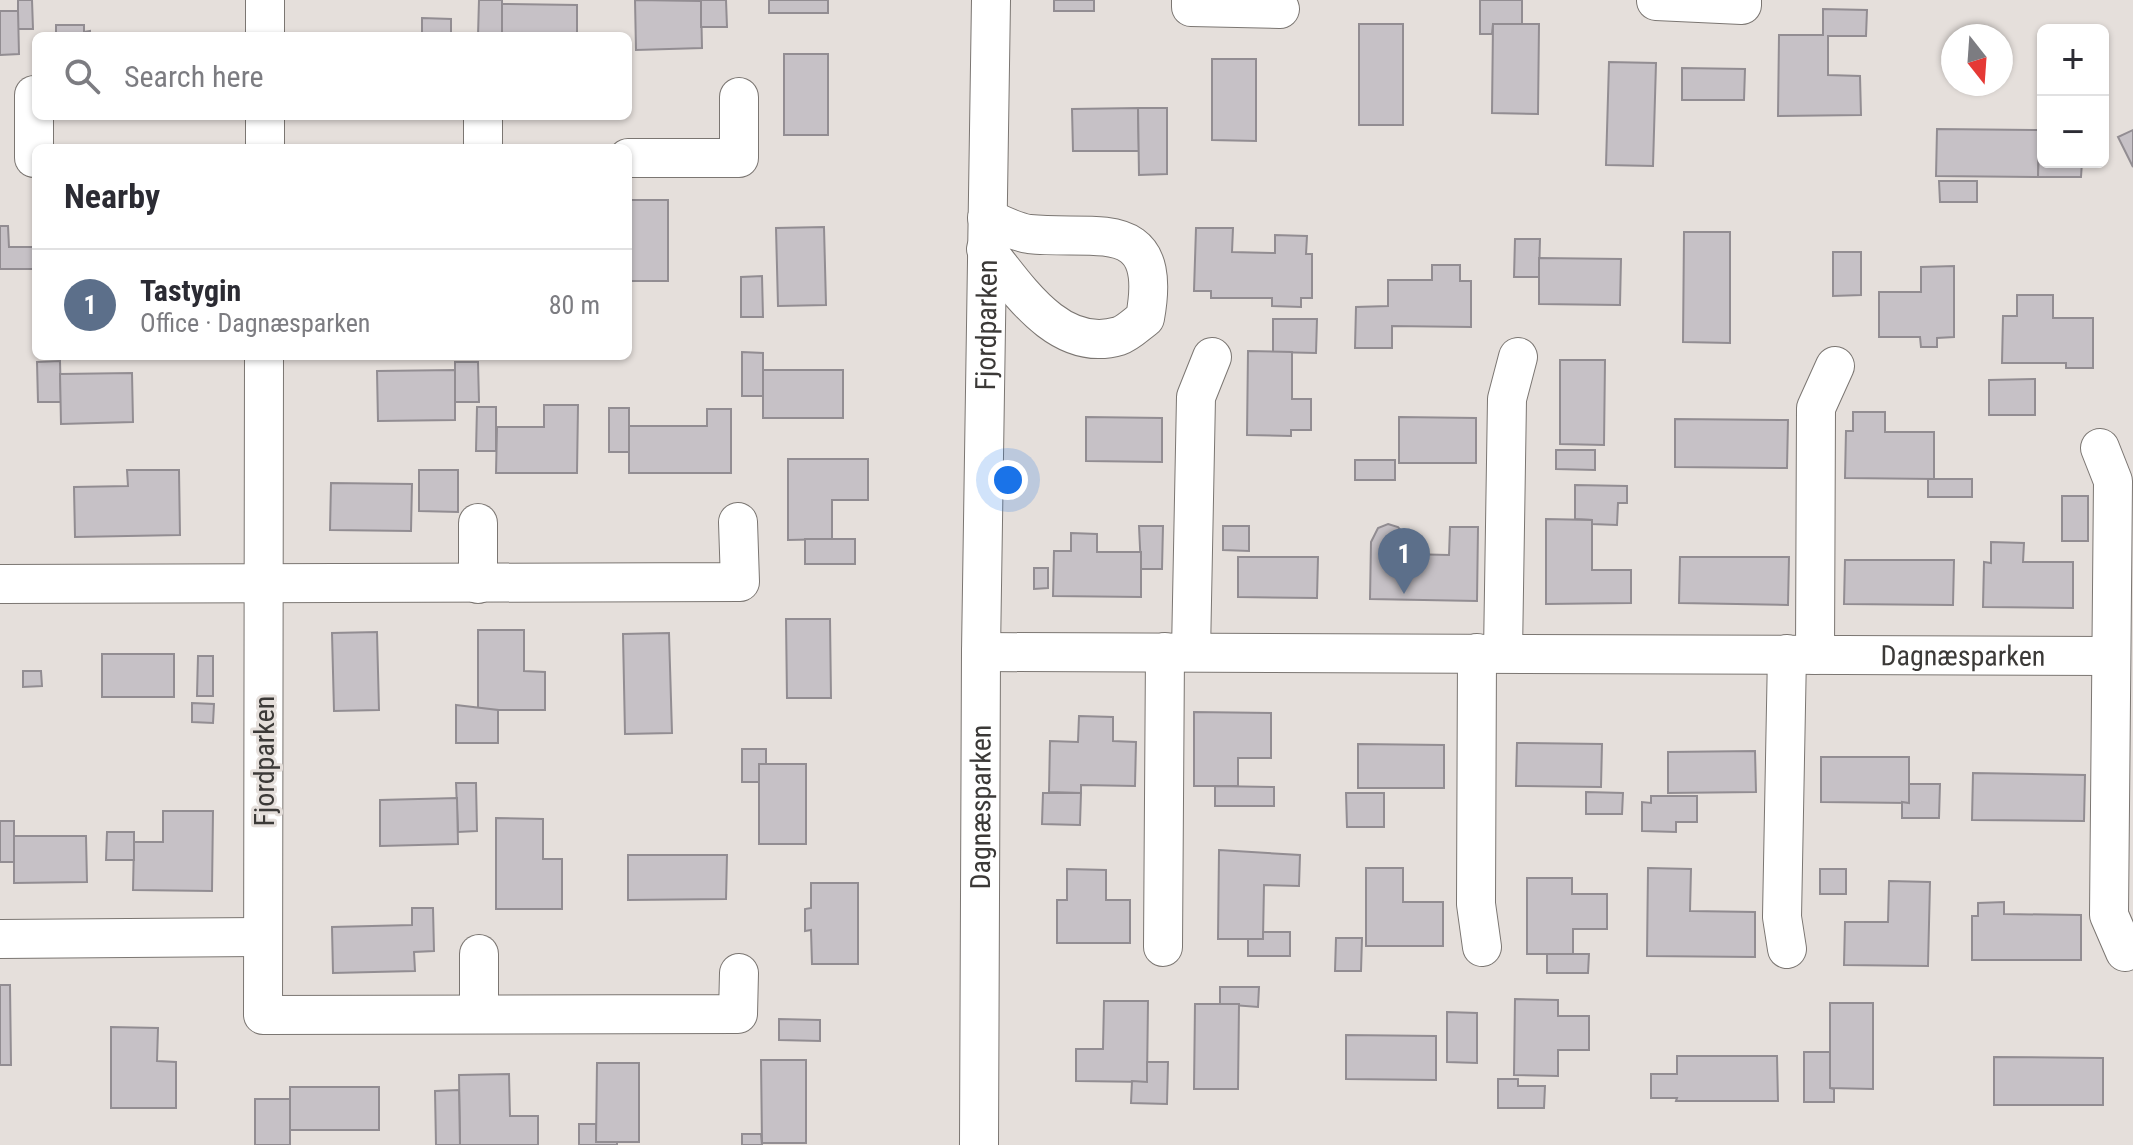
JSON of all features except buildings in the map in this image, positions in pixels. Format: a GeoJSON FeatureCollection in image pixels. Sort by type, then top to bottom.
{"type":"FeatureCollection","features":[{"type":"Feature","properties":{"kind":"street"},"geometry":{"type":"LineString","coordinates":[[265,0],[265,32]]}},
{"type":"Feature","properties":{"kind":"street","name":"Fjordparken"},"geometry":{"type":"LineString","coordinates":[[981,652],[991,0]]}},
{"type":"Feature","properties":{"kind":"street"},"geometry":{"type":"LineString","coordinates":[[1191,0],[1191,7],[1280,9]]}},
{"type":"Feature","properties":{"kind":"street"},"geometry":{"type":"LineString","coordinates":[[1656,1],[1742,5],[1742,0]]}},
{"type":"Feature","properties":{"kind":"street"},"geometry":{"type":"LineString","coordinates":[[632,158],[739,158],[739,97]]}},
{"type":"Feature","properties":{"kind":"street"},"geometry":{"type":"LineString","coordinates":[[23,158],[32,106]]}},
{"type":"Feature","properties":{"kind":"street"},"geometry":{"type":"LineString","coordinates":[[265,120],[265,144]]}},
{"type":"Feature","properties":{"kind":"street"},"geometry":{"type":"LineString","coordinates":[[483,120],[483,144]]}},
{"type":"Feature","properties":{"kind":"street"},"geometry":{"type":"LineString","coordinates":[[1163,947],[1178,652],[1196,397],[1212,357]]}},
{"type":"Feature","properties":{"kind":"street"},"geometry":{"type":"LineString","coordinates":[[1482,947],[1476,904],[1490,653],[1507,399],[1518,357]]}},
{"type":"Feature","properties":{"kind":"street","name":"Fjordparken"},"geometry":{"type":"LineString","coordinates":[[264,360],[263,1015],[738,1014],[739,973]]}},
{"type":"Feature","properties":{"kind":"street"},"geometry":{"type":"LineString","coordinates":[[1787,949],[1782,917],[1816,408],[1835,366]]}},
{"type":"Feature","properties":{"kind":"street"},"geometry":{"type":"LineString","coordinates":[[2100,448],[2113,481],[2109,915],[2125,952]]}},
{"type":"Feature","properties":{"kind":"street"},"geometry":{"type":"LineString","coordinates":[[0,584],[740,582],[738,522]]}},
{"type":"Feature","properties":{"kind":"street"},"geometry":{"type":"LineString","coordinates":[[478,523],[478,584]]}},
{"type":"Feature","properties":{"kind":"street","name":"Dagnæsparken"},"geometry":{"type":"LineString","coordinates":[[979,1136],[981,652],[2111,656]]}},
{"type":"Feature","properties":{"kind":"street"},"geometry":{"type":"LineString","coordinates":[[0,939],[263,937]]}},
{"type":"Feature","properties":{"kind":"street"},"geometry":{"type":"LineString","coordinates":[[479,954],[479,1014]]}},
{"type":"Feature","properties":{"kind":"place","name":"Tastygin"},"geometry":{"type":"Point","coordinates":[1404,594]}}]}
